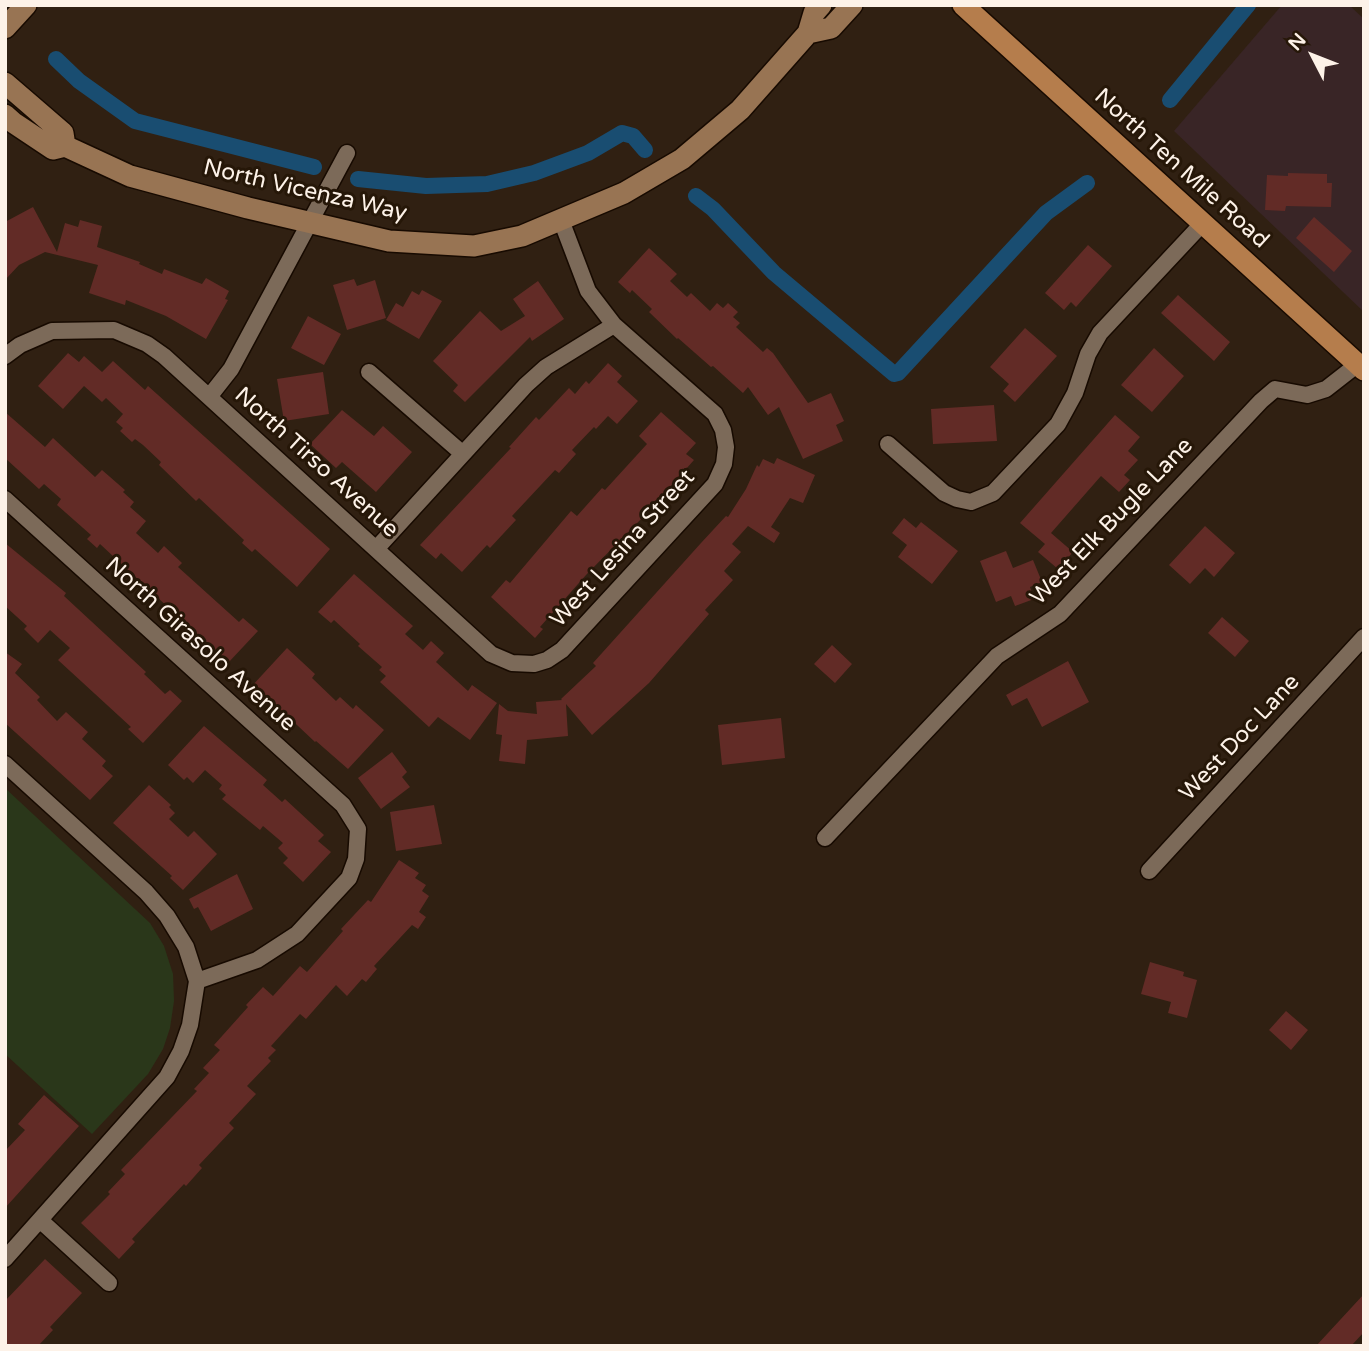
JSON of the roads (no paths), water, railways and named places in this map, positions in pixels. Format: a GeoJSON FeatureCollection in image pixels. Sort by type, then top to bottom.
{"type":"FeatureCollection","features":[{"type":"Feature","properties":{"kind":"main road","name":"North Ten Mile Road"},"geometry":{"type":"LineString","coordinates":[[963,5],[1361,367]]}},
{"type":"Feature","properties":{"kind":"street"},"geometry":{"type":"LineString","coordinates":[[5,28],[26,5]]}},
{"type":"Feature","properties":{"kind":"street","name":"North Vicenza Way"},"geometry":{"type":"LineString","coordinates":[[5,115],[54,149],[65,146],[130,176],[389,241],[474,246],[522,236],[561,220],[624,193],[682,159],[740,110],[808,33],[814,13],[821,5]]}},
{"type":"Feature","properties":{"kind":"street","name":"North Vicenza Way"},"geometry":{"type":"LineString","coordinates":[[808,33],[831,28],[852,5]]}},
{"type":"Feature","properties":{"kind":"street"},"geometry":{"type":"LineString","coordinates":[[5,83],[63,133],[65,146]]}},
{"type":"Feature","properties":{"kind":"street"},"geometry":{"type":"LineString","coordinates":[[209,397],[231,369],[347,153]]}},
{"type":"Feature","properties":{"kind":"street"},"geometry":{"type":"LineString","coordinates":[[376,549],[526,385],[546,367],[614,325],[588,290],[561,220]]}},
{"type":"Feature","properties":{"kind":"street"},"geometry":{"type":"LineString","coordinates":[[888,444],[944,493],[971,502],[993,493],[1058,424],[1075,393],[1088,354],[1100,333],[1202,223]]}},
{"type":"Feature","properties":{"kind":"street","name":"West Lesina Street"},"geometry":{"type":"LineString","coordinates":[[534,664],[547,660],[562,650],[715,484],[723,464],[726,447],[723,430],[715,414],[614,325]]}},
{"type":"Feature","properties":{"kind":"street","name":"North Tirso Avenue"},"geometry":{"type":"LineString","coordinates":[[5,356],[20,345],[52,331],[114,330],[147,344],[164,356],[491,654],[512,663],[534,664]]}},
{"type":"Feature","properties":{"kind":"street","name":"West Elk Bugle Lane"},"geometry":{"type":"LineString","coordinates":[[825,838],[997,656],[1060,614],[1261,401],[1275,389],[1307,395],[1326,389],[1361,367]]}},
{"type":"Feature","properties":{"kind":"street"},"geometry":{"type":"LineString","coordinates":[[369,372],[463,454]]}},
{"type":"Feature","properties":{"kind":"street","name":"North Girasolo Avenue"},"geometry":{"type":"LineString","coordinates":[[5,499],[343,805],[358,829],[356,859],[349,878],[297,934],[257,960],[197,981]]}},
{"type":"Feature","properties":{"kind":"street","name":"West Doc Lane"},"geometry":{"type":"LineString","coordinates":[[1149,871],[1364,637]]}},
{"type":"Feature","properties":{"kind":"street"},"geometry":{"type":"LineString","coordinates":[[5,764],[146,892],[167,916],[186,947],[197,981],[190,1025],[181,1051],[167,1077],[5,1259]]}},
{"type":"Feature","properties":{"kind":"street"},"geometry":{"type":"LineString","coordinates":[[41,1221],[109,1283]]}},
{"type":"Feature","properties":{"kind":"waterway"},"geometry":{"type":"LineString","coordinates":[[1170,100],[1248,5]]}},
{"type":"Feature","properties":{"kind":"waterway"},"geometry":{"type":"LineString","coordinates":[[56,59],[79,81],[135,121],[314,167]]}},
{"type":"Feature","properties":{"kind":"waterway"},"geometry":{"type":"LineString","coordinates":[[358,179],[426,186],[487,184],[534,173],[588,153],[622,133],[633,136],[645,150]]}},
{"type":"Feature","properties":{"kind":"waterway"},"geometry":{"type":"LineString","coordinates":[[696,196],[713,209],[774,273],[894,374],[898,373],[1046,213],[1087,183]]}}]}
